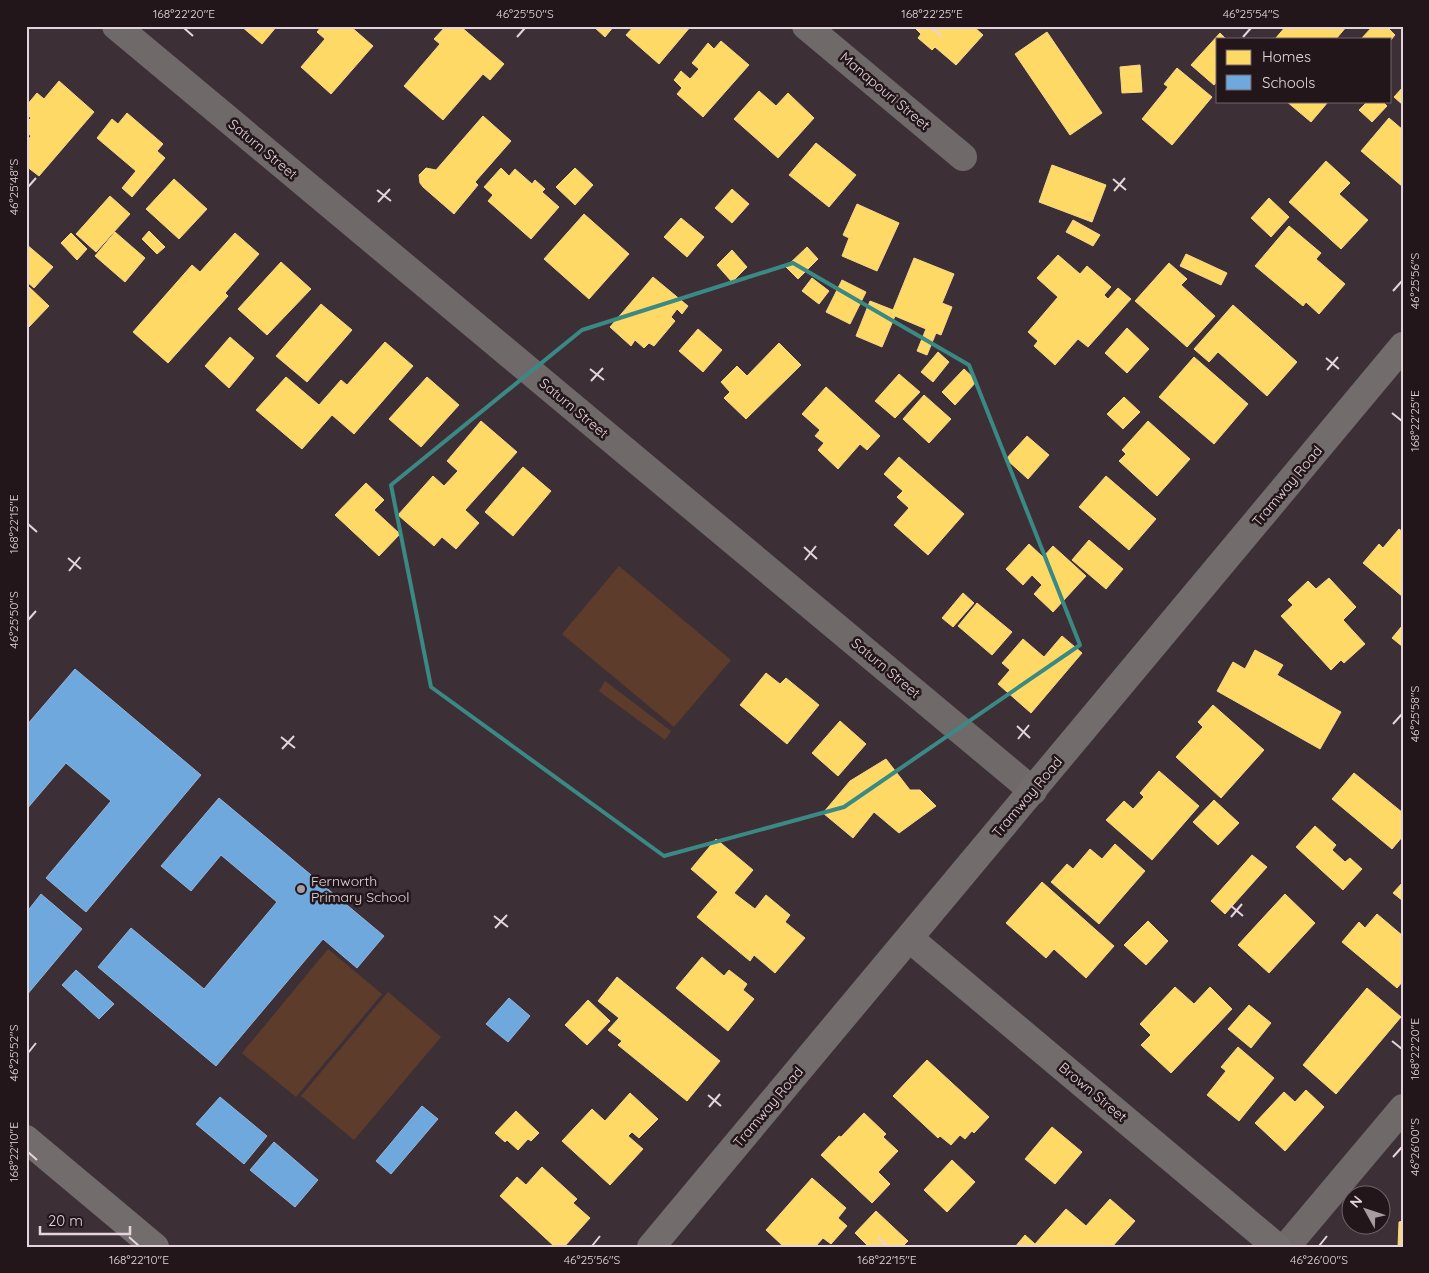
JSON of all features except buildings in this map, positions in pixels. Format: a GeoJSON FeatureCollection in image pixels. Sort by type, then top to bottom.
{"type":"FeatureCollection","features":[{"type":"Feature","properties":{"kind":"street","name":"Saturn Street"},"geometry":{"type":"LineString","coordinates":[[116,26],[1033,791]]}},
{"type":"Feature","properties":{"kind":"street","name":"Manapouri Street"},"geometry":{"type":"LineString","coordinates":[[806,26],[963,157]]}},
{"type":"Feature","properties":{"kind":"street","name":"Tramway Road"},"geometry":{"type":"LineString","coordinates":[[651,1247],[1403,346]]}},
{"type":"Feature","properties":{"kind":"street","name":"Brown Street"},"geometry":{"type":"LineString","coordinates":[[909,938],[1277,1247]]}},
{"type":"Feature","properties":{"kind":"street"},"geometry":{"type":"LineString","coordinates":[[1286,1247],[1403,1108]]}},
{"type":"Feature","properties":{"kind":"street"},"geometry":{"type":"LineString","coordinates":[[26,1139],[154,1247]]}},
{"type":"Feature","properties":{"kind":"highlighted area"},"geometry":{"type":"Polygon","coordinates":[[[793,263],[969,365],[1080,645],[844,807],[664,856],[431,687],[391,485],[582,330],[793,263]]]}},
{"type":"Feature","properties":{"kind":"shaded area"},"geometry":{"type":"Polygon","coordinates":[[[619,566],[731,660],[674,727],[562,634],[619,566]]]}},
{"type":"Feature","properties":{"kind":"shaded area"},"geometry":{"type":"Polygon","coordinates":[[[605,681],[671,731],[665,740],[599,691],[605,681]]]}},
{"type":"Feature","properties":{"kind":"shaded area"},"geometry":{"type":"Polygon","coordinates":[[[328,949],[382,994],[296,1097],[242,1053],[328,949]]]}},
{"type":"Feature","properties":{"kind":"shaded area"},"geometry":{"type":"Polygon","coordinates":[[[388,992],[441,1037],[354,1140],[301,1096],[388,992]]]}},
{"type":"Feature","properties":{"kind":"place","name":"Fernworth Primary School"},"geometry":{"type":"Point","coordinates":[301,889]}}]}
